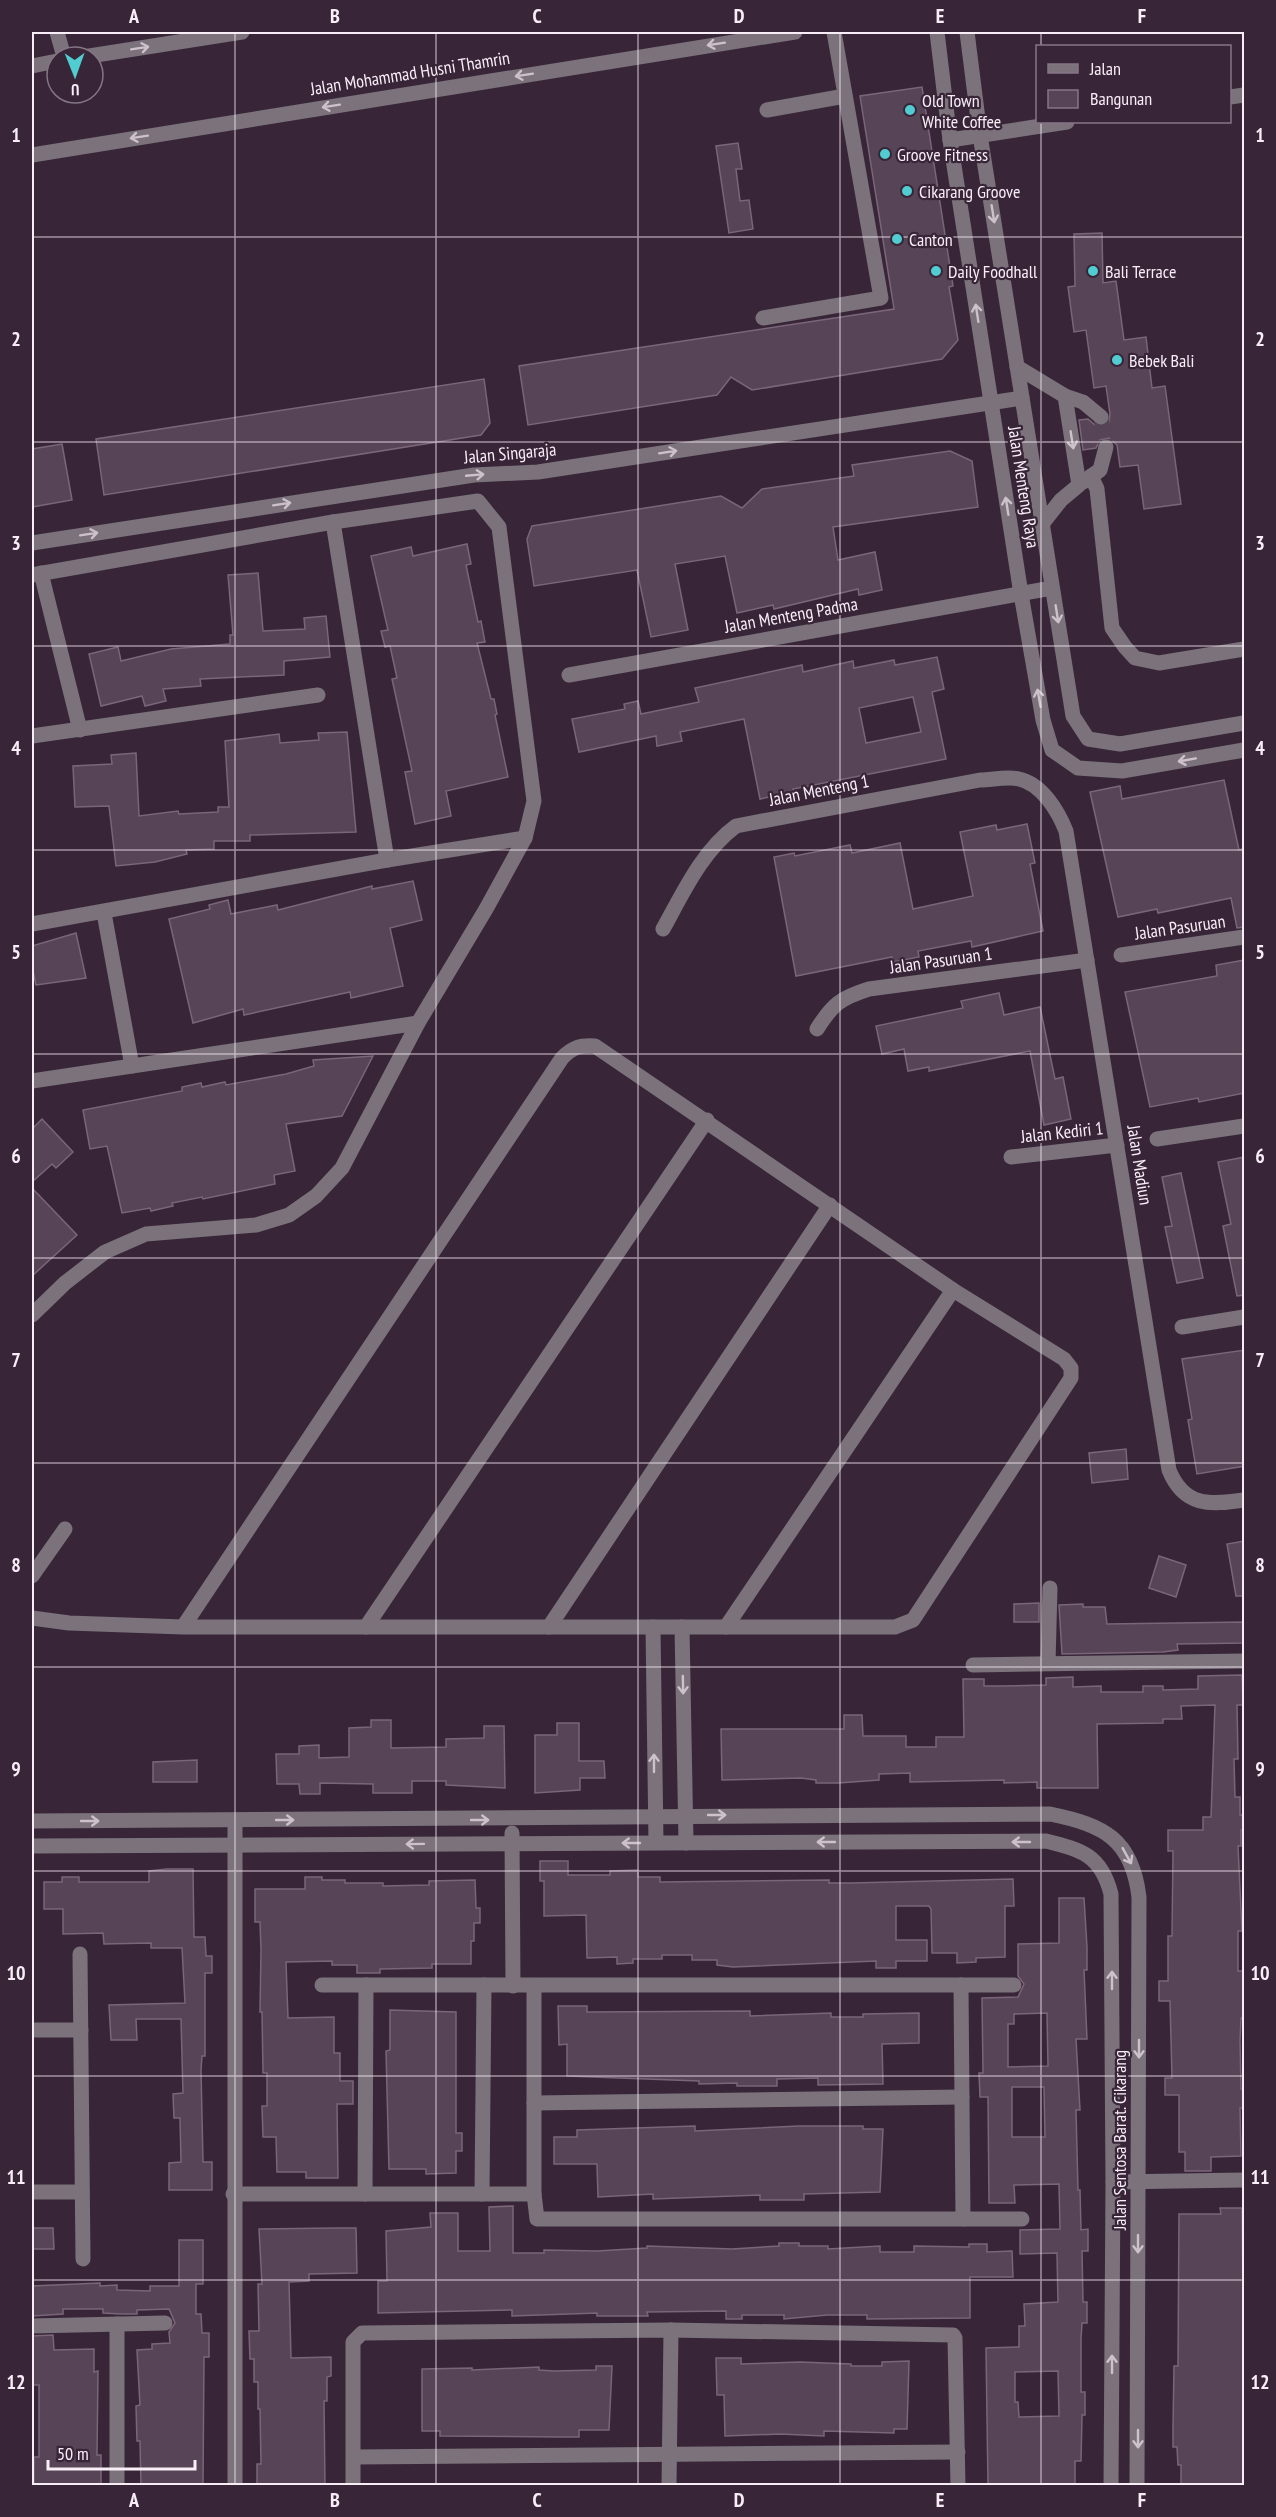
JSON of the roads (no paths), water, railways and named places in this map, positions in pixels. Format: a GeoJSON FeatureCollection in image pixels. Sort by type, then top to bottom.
{"type":"FeatureCollection","features":[{"type":"Feature","properties":{"kind":"street"},"geometry":{"type":"LineString","coordinates":[[105,54],[243,32]]}},
{"type":"Feature","properties":{"kind":"street","name":"Jalan Mohammad Husni Thamrin"},"geometry":{"type":"LineString","coordinates":[[32,155],[795,32]]}},
{"type":"Feature","properties":{"kind":"street"},"geometry":{"type":"LineString","coordinates":[[764,318],[881,298],[834,32]]}},
{"type":"Feature","properties":{"kind":"street","name":"Jalan Menteng Raya"},"geometry":{"type":"LineString","coordinates":[[937,32],[950,140],[1021,594],[1046,730],[1052,750],[1078,768],[1122,771],[1245,750]]}},
{"type":"Feature","properties":{"kind":"street","name":"Jalan Menteng Raya"},"geometry":{"type":"LineString","coordinates":[[967,32],[980,135],[1073,716],[1088,739],[1120,744],[1245,723]]}},
{"type":"Feature","properties":{"kind":"street"},"geometry":{"type":"LineString","coordinates":[[767,110],[845,96]]}},
{"type":"Feature","properties":{"kind":"street"},"geometry":{"type":"LineString","coordinates":[[950,140],[1060,123]]}},
{"type":"Feature","properties":{"kind":"street"},"geometry":{"type":"LineString","coordinates":[[1017,367],[1065,396],[1083,402],[1101,417]]}},
{"type":"Feature","properties":{"kind":"street"},"geometry":{"type":"LineString","coordinates":[[1065,396],[1085,481],[1097,489],[1112,628],[1117,639],[1135,658],[1159,663],[1245,649]]}},
{"type":"Feature","properties":{"kind":"street","name":"Jalan Singaraja"},"geometry":{"type":"LineString","coordinates":[[32,543],[474,475],[538,472],[1022,398]]}},
{"type":"Feature","properties":{"kind":"street"},"geometry":{"type":"LineString","coordinates":[[1042,524],[1061,500],[1100,470],[1106,447]]}},
{"type":"Feature","properties":{"kind":"street"},"geometry":{"type":"LineString","coordinates":[[32,1315],[65,1283],[105,1252],[146,1234],[256,1226],[290,1215],[316,1196],[342,1168],[418,1023],[446,980],[525,838],[534,801],[533,780],[499,527],[478,501],[333,522],[36,574],[80,730]]}},
{"type":"Feature","properties":{"kind":"street"},"geometry":{"type":"LineString","coordinates":[[333,522],[387,860]]}},
{"type":"Feature","properties":{"kind":"street","name":"Jalan Menteng Padma"},"geometry":{"type":"LineString","coordinates":[[569,675],[1052,588]]}},
{"type":"Feature","properties":{"kind":"street"},"geometry":{"type":"LineString","coordinates":[[32,736],[318,695]]}},
{"type":"Feature","properties":{"kind":"street","name":"Jalan Menteng 1"},"geometry":{"type":"LineString","coordinates":[[663,929],[706,856],[722,836],[736,826],[980,780],[1019,779],[1034,787]]}},
{"type":"Feature","properties":{"kind":"street","name":"Jalan Madiun"},"geometry":{"type":"LineString","coordinates":[[1034,787],[1058,812],[1066,831],[1168,1470],[1174,1483],[1192,1499],[1221,1504],[1245,1500]]}},
{"type":"Feature","properties":{"kind":"street"},"geometry":{"type":"LineString","coordinates":[[32,924],[104,913],[387,860],[525,838]]}},
{"type":"Feature","properties":{"kind":"street"},"geometry":{"type":"LineString","coordinates":[[104,913],[132,1066]]}},
{"type":"Feature","properties":{"kind":"street","name":"Jalan Pasuruan"},"geometry":{"type":"LineString","coordinates":[[1121,955],[1245,937]]}},
{"type":"Feature","properties":{"kind":"street","name":"Jalan Pasuruan 1"},"geometry":{"type":"LineString","coordinates":[[817,1029],[831,1006],[852,994],[868,989],[1087,960]]}},
{"type":"Feature","properties":{"kind":"street"},"geometry":{"type":"LineString","coordinates":[[32,1081],[418,1023]]}},
{"type":"Feature","properties":{"kind":"street"},"geometry":{"type":"LineString","coordinates":[[32,1618],[69,1623],[183,1627],[895,1627],[913,1620],[1071,1378],[1071,1368],[1064,1359],[953,1290],[707,1120],[595,1046],[581,1045],[571,1049],[183,1627]]}},
{"type":"Feature","properties":{"kind":"street"},"geometry":{"type":"LineString","coordinates":[[366,1627],[707,1120]]}},
{"type":"Feature","properties":{"kind":"street"},"geometry":{"type":"LineString","coordinates":[[1157,1139],[1245,1126]]}},
{"type":"Feature","properties":{"kind":"street","name":"Jalan Kediri 1"},"geometry":{"type":"LineString","coordinates":[[1011,1157],[1117,1145]]}},
{"type":"Feature","properties":{"kind":"street"},"geometry":{"type":"LineString","coordinates":[[549,1627],[830,1205]]}},
{"type":"Feature","properties":{"kind":"street"},"geometry":{"type":"LineString","coordinates":[[726,1627],[953,1290]]}},
{"type":"Feature","properties":{"kind":"street"},"geometry":{"type":"LineString","coordinates":[[1182,1327],[1245,1317]]}},
{"type":"Feature","properties":{"kind":"street"},"geometry":{"type":"LineString","coordinates":[[32,1576],[65,1529]]}},
{"type":"Feature","properties":{"kind":"street"},"geometry":{"type":"LineString","coordinates":[[1048,1663],[1050,1588]]}},
{"type":"Feature","properties":{"kind":"street"},"geometry":{"type":"LineString","coordinates":[[653,1627],[656,1842]]}},
{"type":"Feature","properties":{"kind":"street"},"geometry":{"type":"LineString","coordinates":[[32,1846],[686,1843],[682,1627]]}},
{"type":"Feature","properties":{"kind":"street"},"geometry":{"type":"LineString","coordinates":[[973,1665],[1245,1661]]}},
{"type":"Feature","properties":{"kind":"street","name":"Jalan Sentosa Barat. Cikarang"},"geometry":{"type":"LineString","coordinates":[[32,1821],[512,1820],[654,1815],[1050,1814],[1083,1821],[1113,1837],[1127,1853],[1136,1874],[1139,1897],[1137,2486]]}},
{"type":"Feature","properties":{"kind":"street"},"geometry":{"type":"LineString","coordinates":[[512,1820],[513,1986]]}},
{"type":"Feature","properties":{"kind":"street"},"geometry":{"type":"LineString","coordinates":[[235,1821],[233,2194],[235,2486]]}},
{"type":"Feature","properties":{"kind":"street","name":"Jalan Sentosa Barat. Cikarang"},"geometry":{"type":"LineString","coordinates":[[686,1843],[1046,1841],[1078,1849],[1100,1865],[1111,1894],[1113,2182],[1111,2486]]}},
{"type":"Feature","properties":{"kind":"street"},"geometry":{"type":"LineString","coordinates":[[80,1954],[83,2259]]}},
{"type":"Feature","properties":{"kind":"street"},"geometry":{"type":"LineString","coordinates":[[322,1985],[1014,1985]]}},
{"type":"Feature","properties":{"kind":"street"},"geometry":{"type":"LineString","coordinates":[[365,2194],[366,1985]]}},
{"type":"Feature","properties":{"kind":"street"},"geometry":{"type":"LineString","coordinates":[[482,2194],[484,1985]]}},
{"type":"Feature","properties":{"kind":"street"},"geometry":{"type":"LineString","coordinates":[[961,1985],[963,2219]]}},
{"type":"Feature","properties":{"kind":"street"},"geometry":{"type":"LineString","coordinates":[[534,1986],[534,2194],[535,2216],[540,2219],[1022,2220]]}},
{"type":"Feature","properties":{"kind":"street"},"geometry":{"type":"LineString","coordinates":[[32,2030],[81,2030]]}},
{"type":"Feature","properties":{"kind":"street"},"geometry":{"type":"LineString","coordinates":[[534,2103],[962,2097]]}},
{"type":"Feature","properties":{"kind":"street"},"geometry":{"type":"LineString","coordinates":[[1113,2182],[1245,2180]]}},
{"type":"Feature","properties":{"kind":"street"},"geometry":{"type":"LineString","coordinates":[[32,2192],[82,2192]]}},
{"type":"Feature","properties":{"kind":"street"},"geometry":{"type":"LineString","coordinates":[[233,2194],[534,2194]]}},
{"type":"Feature","properties":{"kind":"street"},"geometry":{"type":"LineString","coordinates":[[32,2326],[165,2322]]}},
{"type":"Feature","properties":{"kind":"street"},"geometry":{"type":"LineString","coordinates":[[117,2324],[117,2486]]}},
{"type":"Feature","properties":{"kind":"street"},"geometry":{"type":"LineString","coordinates":[[669,2486],[671,2330]]}},
{"type":"Feature","properties":{"kind":"street"},"geometry":{"type":"LineString","coordinates":[[353,2486],[353,2342],[362,2333],[671,2330],[953,2335],[956,2338],[958,2486]]}},
{"type":"Feature","properties":{"kind":"street"},"geometry":{"type":"LineString","coordinates":[[354,2457],[958,2452]]}},
{"type":"Feature","properties":{"kind":"tunnel"},"geometry":{"type":"LineString","coordinates":[[1101,417],[1106,447]]}},
{"type":"Feature","properties":{"kind":"place","name":"Old Town White Coffee"},"geometry":{"type":"Point","coordinates":[910,110]}},
{"type":"Feature","properties":{"kind":"place","name":"Groove Fitness"},"geometry":{"type":"Point","coordinates":[885,154]}},
{"type":"Feature","properties":{"kind":"place","name":"Cikarang Groove"},"geometry":{"type":"Point","coordinates":[907,191]}},
{"type":"Feature","properties":{"kind":"place","name":"Canton"},"geometry":{"type":"Point","coordinates":[897,239]}},
{"type":"Feature","properties":{"kind":"place","name":"Daily Foodhall"},"geometry":{"type":"Point","coordinates":[936,271]}},
{"type":"Feature","properties":{"kind":"place","name":"Bali Terrace"},"geometry":{"type":"Point","coordinates":[1093,271]}},
{"type":"Feature","properties":{"kind":"place","name":"Bebek Bali"},"geometry":{"type":"Point","coordinates":[1117,360]}}]}
